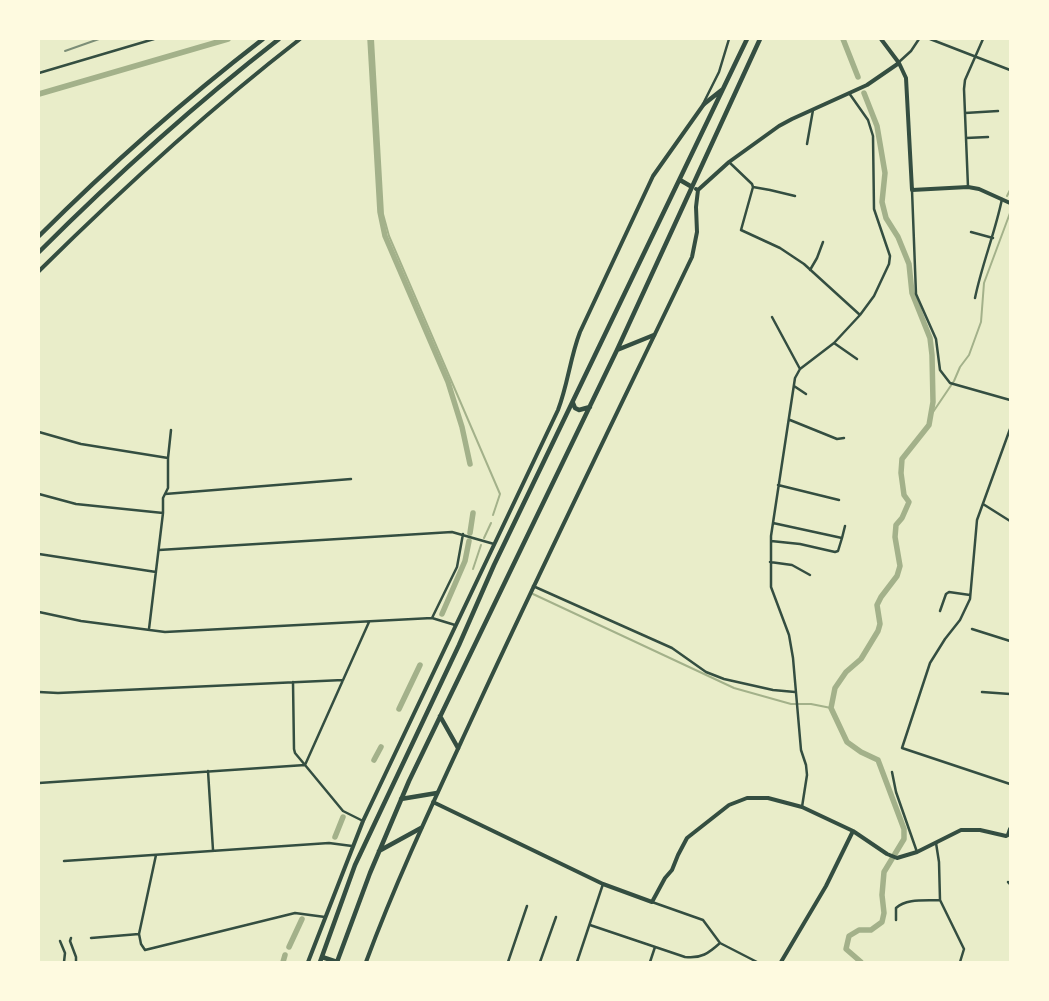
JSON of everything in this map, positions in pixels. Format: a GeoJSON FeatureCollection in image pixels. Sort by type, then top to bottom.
{"type":"FeatureCollection","features":[{"type":"Feature","properties":{"kind":"highway"},"geometry":{"type":"LineString","coordinates":[[39,236],[170,114],[263,39]]}},
{"type":"Feature","properties":{"kind":"highway"},"geometry":{"type":"LineString","coordinates":[[39,252],[149,146],[279,39]]}},
{"type":"Feature","properties":{"kind":"highway"},"geometry":{"type":"LineString","coordinates":[[747,39],[493,569],[356,865],[321,960],[337,962],[378,852],[401,799],[617,350],[760,39]]}},
{"type":"Feature","properties":{"kind":"highway"},"geometry":{"type":"LineString","coordinates":[[704,104],[724,88]]}},
{"type":"Feature","properties":{"kind":"highway"},"geometry":{"type":"LineString","coordinates":[[680,180],[692,187]]}},
{"type":"Feature","properties":{"kind":"highway"},"geometry":{"type":"LineString","coordinates":[[617,350],[654,335]]}},
{"type":"Feature","properties":{"kind":"highway"},"geometry":{"type":"LineString","coordinates":[[573,403],[575,408],[579,410],[590,407]]}},
{"type":"Feature","properties":{"kind":"highway"},"geometry":{"type":"LineString","coordinates":[[440,716],[458,748]]}},
{"type":"Feature","properties":{"kind":"highway"},"geometry":{"type":"LineString","coordinates":[[401,799],[437,793]]}},
{"type":"Feature","properties":{"kind":"highway"},"geometry":{"type":"LineString","coordinates":[[378,852],[421,828]]}},
{"type":"Feature","properties":{"kind":"street"},"geometry":{"type":"LineString","coordinates":[[39,73],[154,39]]}},
{"type":"Feature","properties":{"kind":"street"},"geometry":{"type":"LineString","coordinates":[[39,271],[170,145],[220,102],[300,39]]}},
{"type":"Feature","properties":{"kind":"street"},"geometry":{"type":"LineString","coordinates":[[308,962],[363,821],[558,410],[580,332],[652,176],[704,104],[719,72],[729,39]]}},
{"type":"Feature","properties":{"kind":"street"},"geometry":{"type":"LineString","coordinates":[[881,39],[906,78],[916,294],[936,339],[940,370],[952,383],[1010,400]]}},
{"type":"Feature","properties":{"kind":"street"},"geometry":{"type":"LineString","coordinates":[[366,962],[386,908],[437,793],[533,586],[692,258],[697,232],[696,207],[698,190],[729,162],[778,126],[867,85],[898,63],[920,39]]}},
{"type":"Feature","properties":{"kind":"street"},"geometry":{"type":"LineString","coordinates":[[930,39],[1010,70]]}},
{"type":"Feature","properties":{"kind":"street"},"geometry":{"type":"LineString","coordinates":[[968,187],[965,113],[966,80],[983,39]]}},
{"type":"Feature","properties":{"kind":"street"},"geometry":{"type":"LineString","coordinates":[[802,806],[807,775],[801,750],[793,658],[789,635],[771,588],[770,562],[778,485],[790,420],[795,378],[800,369],[834,343],[860,315],[880,286],[890,256],[874,209],[873,136],[871,126],[849,93]]}},
{"type":"Feature","properties":{"kind":"street"},"geometry":{"type":"LineString","coordinates":[[807,144],[814,109]]}},
{"type":"Feature","properties":{"kind":"street"},"geometry":{"type":"LineString","coordinates":[[965,113],[998,112]]}},
{"type":"Feature","properties":{"kind":"street"},"geometry":{"type":"LineString","coordinates":[[966,138],[988,137]]}},
{"type":"Feature","properties":{"kind":"street"},"geometry":{"type":"LineString","coordinates":[[729,162],[752,184],[741,230],[780,248],[804,264],[860,315]]}},
{"type":"Feature","properties":{"kind":"street"},"geometry":{"type":"LineString","coordinates":[[692,187],[698,190]]}},
{"type":"Feature","properties":{"kind":"street"},"geometry":{"type":"LineString","coordinates":[[752,187],[795,196]]}},
{"type":"Feature","properties":{"kind":"street"},"geometry":{"type":"LineString","coordinates":[[912,190],[968,187],[979,189],[1010,201]]}},
{"type":"Feature","properties":{"kind":"street"},"geometry":{"type":"LineString","coordinates":[[974,298],[993,238],[1002,199]]}},
{"type":"Feature","properties":{"kind":"street"},"geometry":{"type":"LineString","coordinates":[[971,232],[993,238]]}},
{"type":"Feature","properties":{"kind":"street"},"geometry":{"type":"LineString","coordinates":[[810,270],[817,258],[822,242]]}},
{"type":"Feature","properties":{"kind":"street"},"geometry":{"type":"LineString","coordinates":[[772,317],[800,369]]}},
{"type":"Feature","properties":{"kind":"street"},"geometry":{"type":"LineString","coordinates":[[834,343],[857,359]]}},
{"type":"Feature","properties":{"kind":"street"},"geometry":{"type":"LineString","coordinates":[[794,386],[806,394]]}},
{"type":"Feature","properties":{"kind":"street"},"geometry":{"type":"LineString","coordinates":[[790,420],[837,439],[844,438]]}},
{"type":"Feature","properties":{"kind":"street"},"geometry":{"type":"LineString","coordinates":[[149,629],[163,513],[163,498],[168,488],[168,458],[171,430]]}},
{"type":"Feature","properties":{"kind":"street"},"geometry":{"type":"LineString","coordinates":[[1010,430],[977,520],[970,594],[960,620],[930,663],[902,748],[1010,784]]}},
{"type":"Feature","properties":{"kind":"street"},"geometry":{"type":"LineString","coordinates":[[39,432],[81,444],[168,458]]}},
{"type":"Feature","properties":{"kind":"street"},"geometry":{"type":"LineString","coordinates":[[526,479],[540,473]]}},
{"type":"Feature","properties":{"kind":"street"},"geometry":{"type":"LineString","coordinates":[[165,494],[351,479]]}},
{"type":"Feature","properties":{"kind":"street"},"geometry":{"type":"LineString","coordinates":[[778,485],[838,500]]}},
{"type":"Feature","properties":{"kind":"street"},"geometry":{"type":"LineString","coordinates":[[39,494],[76,504],[163,513]]}},
{"type":"Feature","properties":{"kind":"street"},"geometry":{"type":"LineString","coordinates":[[983,504],[1010,521]]}},
{"type":"Feature","properties":{"kind":"street"},"geometry":{"type":"LineString","coordinates":[[773,523],[842,538]]}},
{"type":"Feature","properties":{"kind":"street"},"geometry":{"type":"LineString","coordinates":[[771,541],[800,544],[835,552],[838,551],[845,526]]}},
{"type":"Feature","properties":{"kind":"street"},"geometry":{"type":"LineString","coordinates":[[159,550],[445,532],[462,534],[495,545]]}},
{"type":"Feature","properties":{"kind":"street"},"geometry":{"type":"LineString","coordinates":[[432,618],[457,567],[462,534]]}},
{"type":"Feature","properties":{"kind":"street"},"geometry":{"type":"LineString","coordinates":[[39,554],[156,572]]}},
{"type":"Feature","properties":{"kind":"street"},"geometry":{"type":"LineString","coordinates":[[489,558],[493,569]]}},
{"type":"Feature","properties":{"kind":"street"},"geometry":{"type":"LineString","coordinates":[[770,562],[792,565],[810,575]]}},
{"type":"Feature","properties":{"kind":"street"},"geometry":{"type":"LineString","coordinates":[[533,586],[672,648],[706,672],[724,679],[773,690],[795,692]]}},
{"type":"Feature","properties":{"kind":"street"},"geometry":{"type":"LineString","coordinates":[[940,610],[946,594],[949,592],[970,594]]}},
{"type":"Feature","properties":{"kind":"street"},"geometry":{"type":"LineString","coordinates":[[39,612],[81,621],[165,632],[432,618],[457,626]]}},
{"type":"Feature","properties":{"kind":"street"},"geometry":{"type":"LineString","coordinates":[[305,764],[369,622]]}},
{"type":"Feature","properties":{"kind":"street"},"geometry":{"type":"LineString","coordinates":[[972,629],[1010,641]]}},
{"type":"Feature","properties":{"kind":"street"},"geometry":{"type":"LineString","coordinates":[[39,692],[58,693],[343,680]]}},
{"type":"Feature","properties":{"kind":"street"},"geometry":{"type":"LineString","coordinates":[[292,682],[295,753],[343,811],[363,821]]}},
{"type":"Feature","properties":{"kind":"street"},"geometry":{"type":"LineString","coordinates":[[982,692],[1010,694]]}},
{"type":"Feature","properties":{"kind":"street"},"geometry":{"type":"LineString","coordinates":[[39,783],[305,764]]}},
{"type":"Feature","properties":{"kind":"street"},"geometry":{"type":"LineString","coordinates":[[208,771],[213,850]]}},
{"type":"Feature","properties":{"kind":"street"},"geometry":{"type":"LineString","coordinates":[[892,772],[896,792],[917,852]]}},
{"type":"Feature","properties":{"kind":"street"},"geometry":{"type":"LineString","coordinates":[[652,902],[665,878],[672,870],[687,838],[729,804],[743,799],[756,797],[802,806],[853,831],[887,854],[897,858],[917,852],[961,830],[980,830],[1008,835],[1010,829]]}},
{"type":"Feature","properties":{"kind":"street"},"geometry":{"type":"LineString","coordinates":[[433,802],[603,884],[703,920],[720,943],[757,962]]}},
{"type":"Feature","properties":{"kind":"street"},"geometry":{"type":"LineString","coordinates":[[781,962],[826,886],[853,831]]}},
{"type":"Feature","properties":{"kind":"street"},"geometry":{"type":"LineString","coordinates":[[64,861],[329,843],[352,846]]}},
{"type":"Feature","properties":{"kind":"street"},"geometry":{"type":"LineString","coordinates":[[936,843],[939,862],[940,900],[964,949],[960,962]]}},
{"type":"Feature","properties":{"kind":"street"},"geometry":{"type":"LineString","coordinates":[[156,855],[139,934],[141,944],[145,950],[295,913],[325,918]]}},
{"type":"Feature","properties":{"kind":"street"},"geometry":{"type":"LineString","coordinates":[[578,962],[603,884]]}},
{"type":"Feature","properties":{"kind":"street"},"geometry":{"type":"LineString","coordinates":[[896,920],[896,908],[898,905],[909,902],[940,900]]}},
{"type":"Feature","properties":{"kind":"street"},"geometry":{"type":"LineString","coordinates":[[508,962],[527,906]]}},
{"type":"Feature","properties":{"kind":"street"},"geometry":{"type":"LineString","coordinates":[[540,962],[556,917]]}},
{"type":"Feature","properties":{"kind":"street"},"geometry":{"type":"LineString","coordinates":[[590,925],[686,958],[708,954],[720,943]]}},
{"type":"Feature","properties":{"kind":"street"},"geometry":{"type":"LineString","coordinates":[[91,938],[139,934]]}},
{"type":"Feature","properties":{"kind":"street"},"geometry":{"type":"LineString","coordinates":[[71,938],[76,962]]}},
{"type":"Feature","properties":{"kind":"street"},"geometry":{"type":"LineString","coordinates":[[60,941],[65,953],[64,962]]}},
{"type":"Feature","properties":{"kind":"street"},"geometry":{"type":"LineString","coordinates":[[650,962],[656,947]]}},
{"type":"Feature","properties":{"kind":"waterway"},"geometry":{"type":"LineString","coordinates":[[39,94],[228,39]]}},
{"type":"Feature","properties":{"kind":"waterway"},"geometry":{"type":"LineString","coordinates":[[370,39],[380,212],[385,236],[448,382],[462,427],[470,464]]}},
{"type":"Feature","properties":{"kind":"waterway"},"geometry":{"type":"LineString","coordinates":[[373,39],[383,214],[389,236],[500,494],[493,515]]}},
{"type":"Feature","properties":{"kind":"waterway"},"geometry":{"type":"LineString","coordinates":[[843,39],[858,77]]}},
{"type":"Feature","properties":{"kind":"waterway"},"geometry":{"type":"LineString","coordinates":[[861,962],[846,949],[849,936],[859,930],[871,930],[882,922],[884,913],[882,895],[884,872],[904,839],[904,829],[878,760],[861,752],[847,742],[831,708],[835,688],[846,672],[861,659],[878,631],[880,624],[877,605],[897,576],[900,566],[895,537],[896,525],[902,518],[909,502],[904,495],[901,473],[902,459],[929,425],[933,402],[930,338],[912,293],[909,264],[898,237],[886,218],[882,202],[885,173],[877,126],[864,93]]}},
{"type":"Feature","properties":{"kind":"waterway"},"geometry":{"type":"LineString","coordinates":[[1007,196],[1010,190]]}},
{"type":"Feature","properties":{"kind":"waterway"},"geometry":{"type":"LineString","coordinates":[[931,415],[969,355],[981,322],[984,283],[1010,213]]}},
{"type":"Feature","properties":{"kind":"waterway"},"geometry":{"type":"LineString","coordinates":[[470,533],[473,513]]}},
{"type":"Feature","properties":{"kind":"waterway"},"geometry":{"type":"LineString","coordinates":[[484,538],[491,523]]}},
{"type":"Feature","properties":{"kind":"waterway"},"geometry":{"type":"LineString","coordinates":[[442,614],[465,561],[469,541]]}},
{"type":"Feature","properties":{"kind":"waterway"},"geometry":{"type":"LineString","coordinates":[[473,569],[481,545]]}},
{"type":"Feature","properties":{"kind":"waterway"},"geometry":{"type":"LineString","coordinates":[[533,594],[734,688],[791,704],[811,704],[831,708]]}},
{"type":"Feature","properties":{"kind":"waterway"},"geometry":{"type":"LineString","coordinates":[[399,709],[420,665]]}},
{"type":"Feature","properties":{"kind":"waterway"},"geometry":{"type":"LineString","coordinates":[[374,760],[381,747]]}},
{"type":"Feature","properties":{"kind":"waterway"},"geometry":{"type":"LineString","coordinates":[[335,837],[343,817]]}},
{"type":"Feature","properties":{"kind":"waterway"},"geometry":{"type":"LineString","coordinates":[[289,947],[302,919]]}},
{"type":"Feature","properties":{"kind":"waterway"},"geometry":{"type":"LineString","coordinates":[[283,962],[285,955]]}},
{"type":"Feature","properties":{"kind":"railway"},"geometry":{"type":"LineString","coordinates":[[65,51],[99,39]]}}]}
